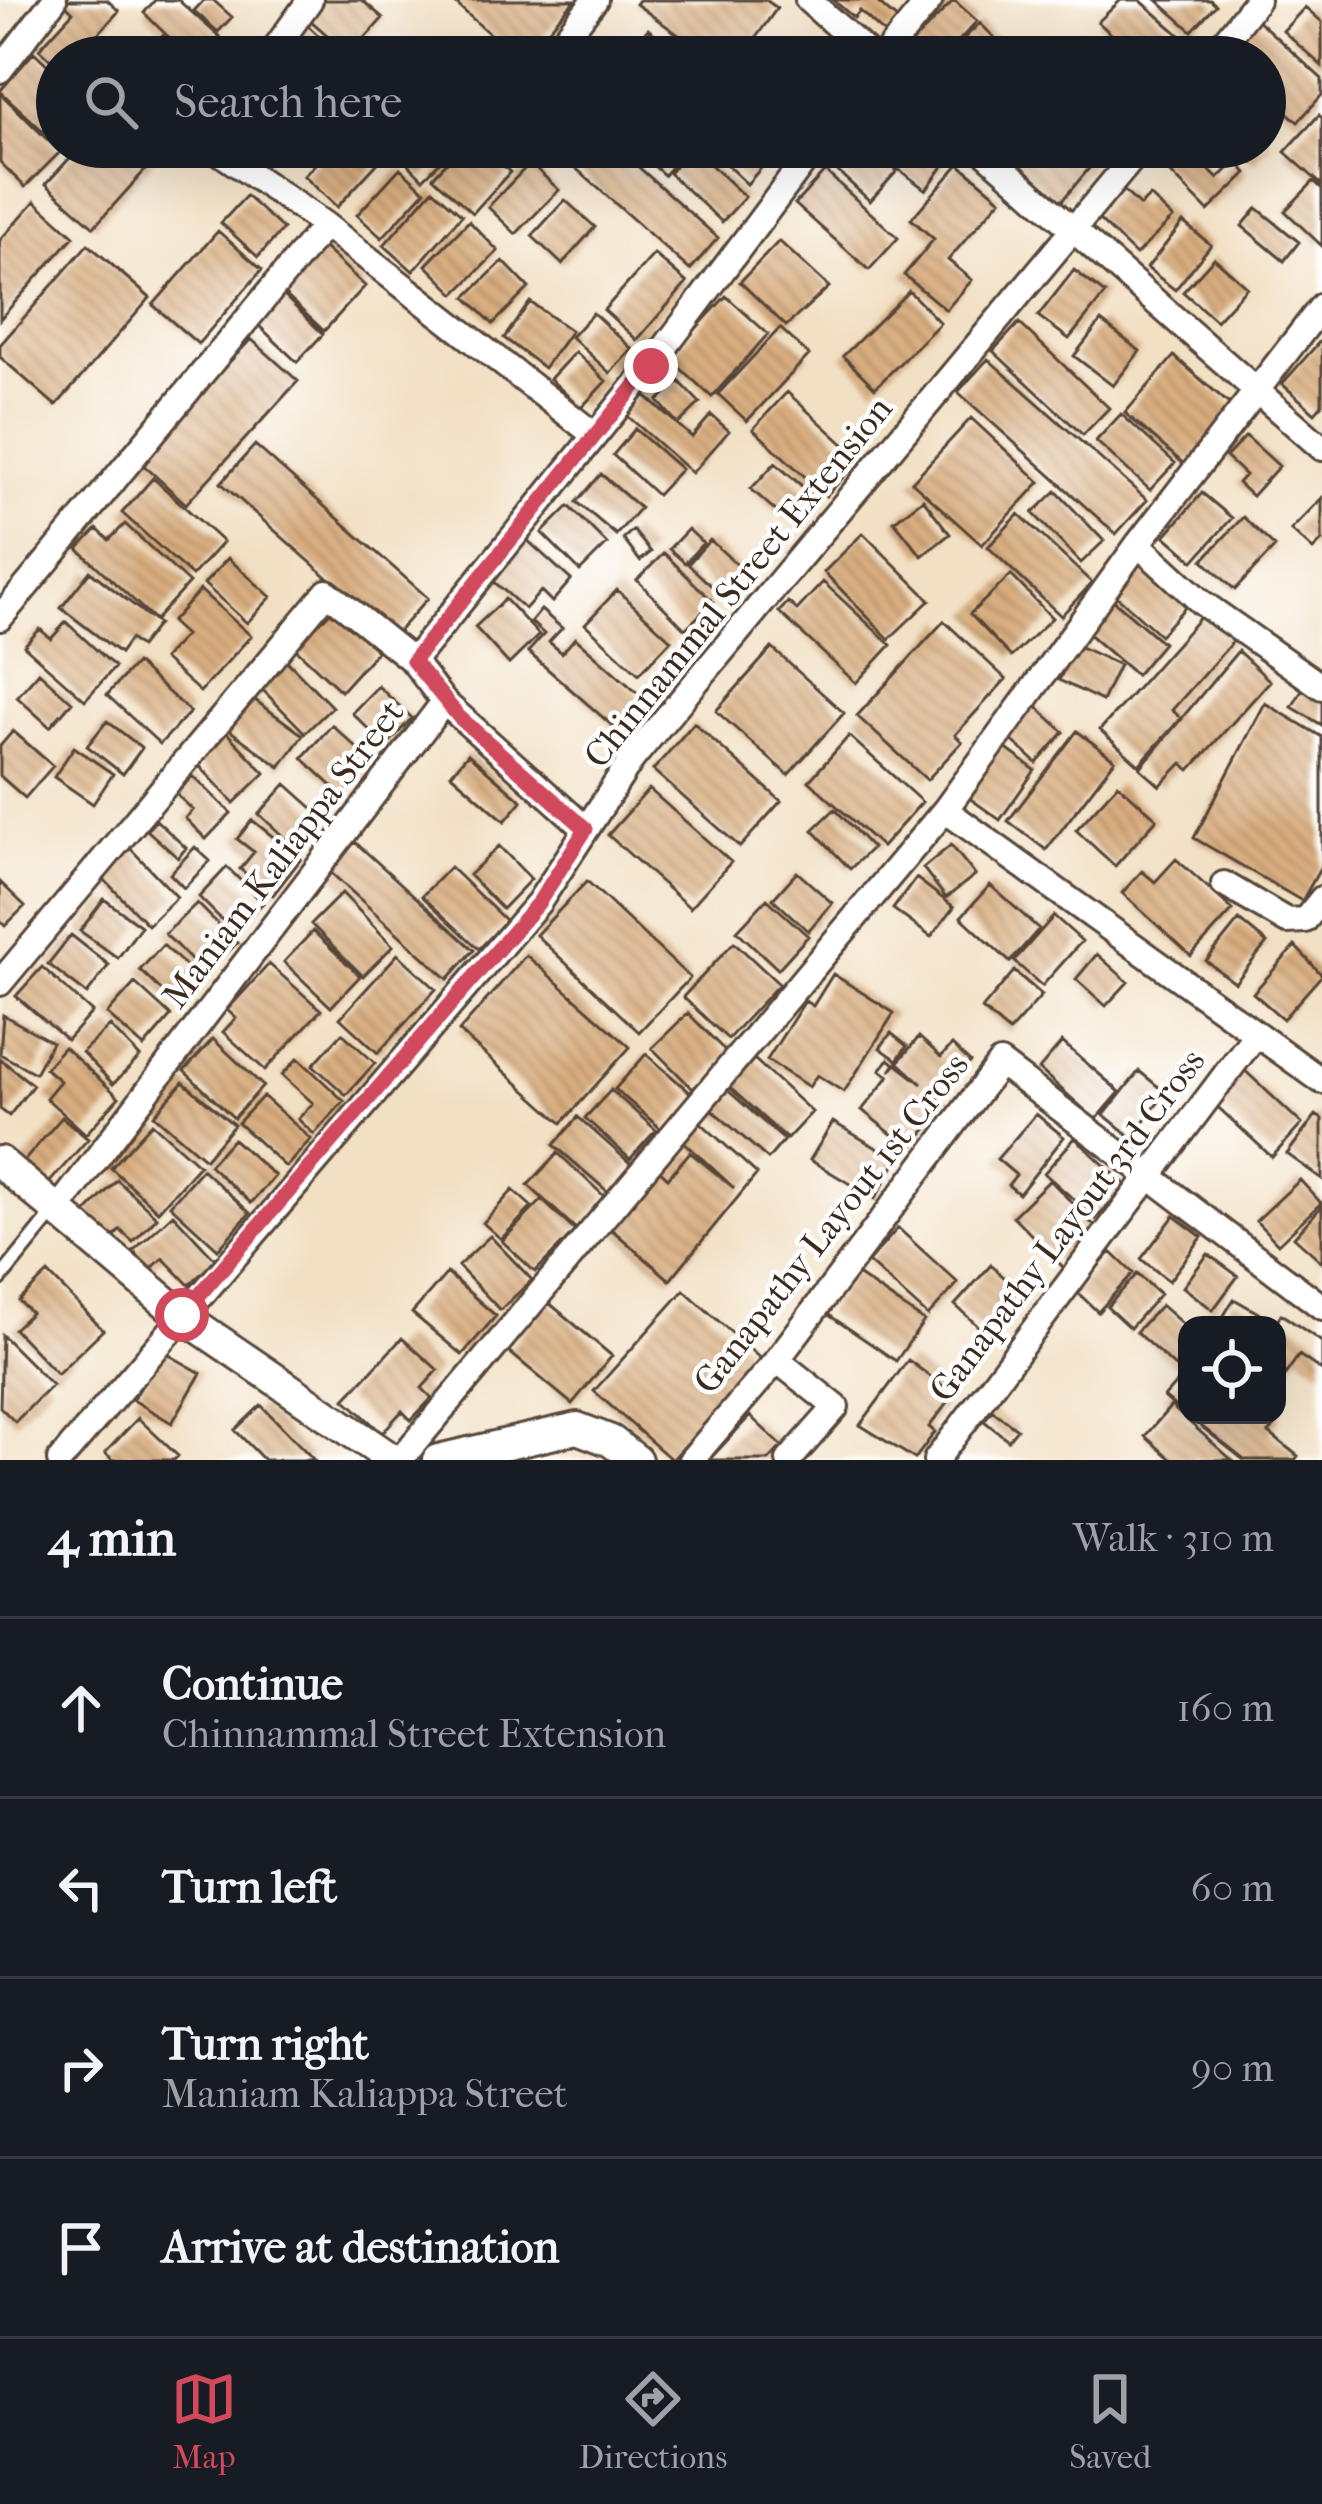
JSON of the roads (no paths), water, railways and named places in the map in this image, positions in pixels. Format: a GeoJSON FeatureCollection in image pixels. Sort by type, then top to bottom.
{"type":"FeatureCollection","features":[{"type":"Feature","properties":{"kind":"street"},"geometry":{"type":"LineString","coordinates":[[0,70],[54,0]]}},
{"type":"Feature","properties":{"kind":"street"},"geometry":{"type":"LineString","coordinates":[[284,36],[310,0]]}},
{"type":"Feature","properties":{"kind":"street"},"geometry":{"type":"LineString","coordinates":[[567,36],[595,0]]}},
{"type":"Feature","properties":{"kind":"street"},"geometry":{"type":"LineString","coordinates":[[808,0],[848,36]]}},
{"type":"Feature","properties":{"kind":"street"},"geometry":{"type":"LineString","coordinates":[[900,36],[930,0]]}},
{"type":"Feature","properties":{"kind":"street"},"geometry":{"type":"LineString","coordinates":[[1229,36],[1257,0]]}},
{"type":"Feature","properties":{"kind":"street"},"geometry":{"type":"LineString","coordinates":[[242,168],[325,225],[592,433]]}},
{"type":"Feature","properties":{"kind":"street","name":"Maniam Kaliappa Street"},"geometry":{"type":"LineString","coordinates":[[58,1209],[444,702],[413,661],[592,433],[651,366],[799,168]]}},
{"type":"Feature","properties":{"kind":"street"},"geometry":{"type":"LineString","coordinates":[[1005,168],[1259,387],[1322,448]]}},
{"type":"Feature","properties":{"kind":"street","name":"Chinnammal Street Extension"},"geometry":{"type":"LineString","coordinates":[[60,1460],[539,902],[632,759],[1126,168]]}},
{"type":"Feature","properties":{"kind":"street"},"geometry":{"type":"LineString","coordinates":[[0,618],[325,225]]}},
{"type":"Feature","properties":{"kind":"street"},"geometry":{"type":"LineString","coordinates":[[0,1162],[182,1315],[396,1460],[945,810],[1138,544],[1322,307]]}},
{"type":"Feature","properties":{"kind":"street"},"geometry":{"type":"LineString","coordinates":[[1138,544],[1216,613],[1322,687]]}},
{"type":"Feature","properties":{"kind":"street"},"geometry":{"type":"LineString","coordinates":[[0,983],[327,592],[413,661]]}},
{"type":"Feature","properties":{"kind":"street"},"geometry":{"type":"LineString","coordinates":[[444,702],[586,829]]}},
{"type":"Feature","properties":{"kind":"street"},"geometry":{"type":"LineString","coordinates":[[945,810],[1322,1081]]}},
{"type":"Feature","properties":{"kind":"street"},"geometry":{"type":"LineString","coordinates":[[1224,884],[1287,921],[1305,920],[1322,899]]}},
{"type":"Feature","properties":{"kind":"street","name":"Ganapathy Layout 3rd Cross"},"geometry":{"type":"LineString","coordinates":[[936,1460],[1256,1034]]}},
{"type":"Feature","properties":{"kind":"street","name":"Ganapathy Layout 1st Cross"},"geometry":{"type":"LineString","coordinates":[[691,1460],[777,1360],[1000,1063],[1322,1307]]}},
{"type":"Feature","properties":{"kind":"street"},"geometry":{"type":"LineString","coordinates":[[777,1360],[836,1407],[789,1460]]}},
{"type":"Feature","properties":{"kind":"street"},"geometry":{"type":"LineString","coordinates":[[438,1460],[577,1428],[611,1441],[636,1460]]}},
{"type":"Feature","properties":{"kind":"lane"},"geometry":{"type":"LineString","coordinates":[[0,1279],[58,1209]]}}]}
